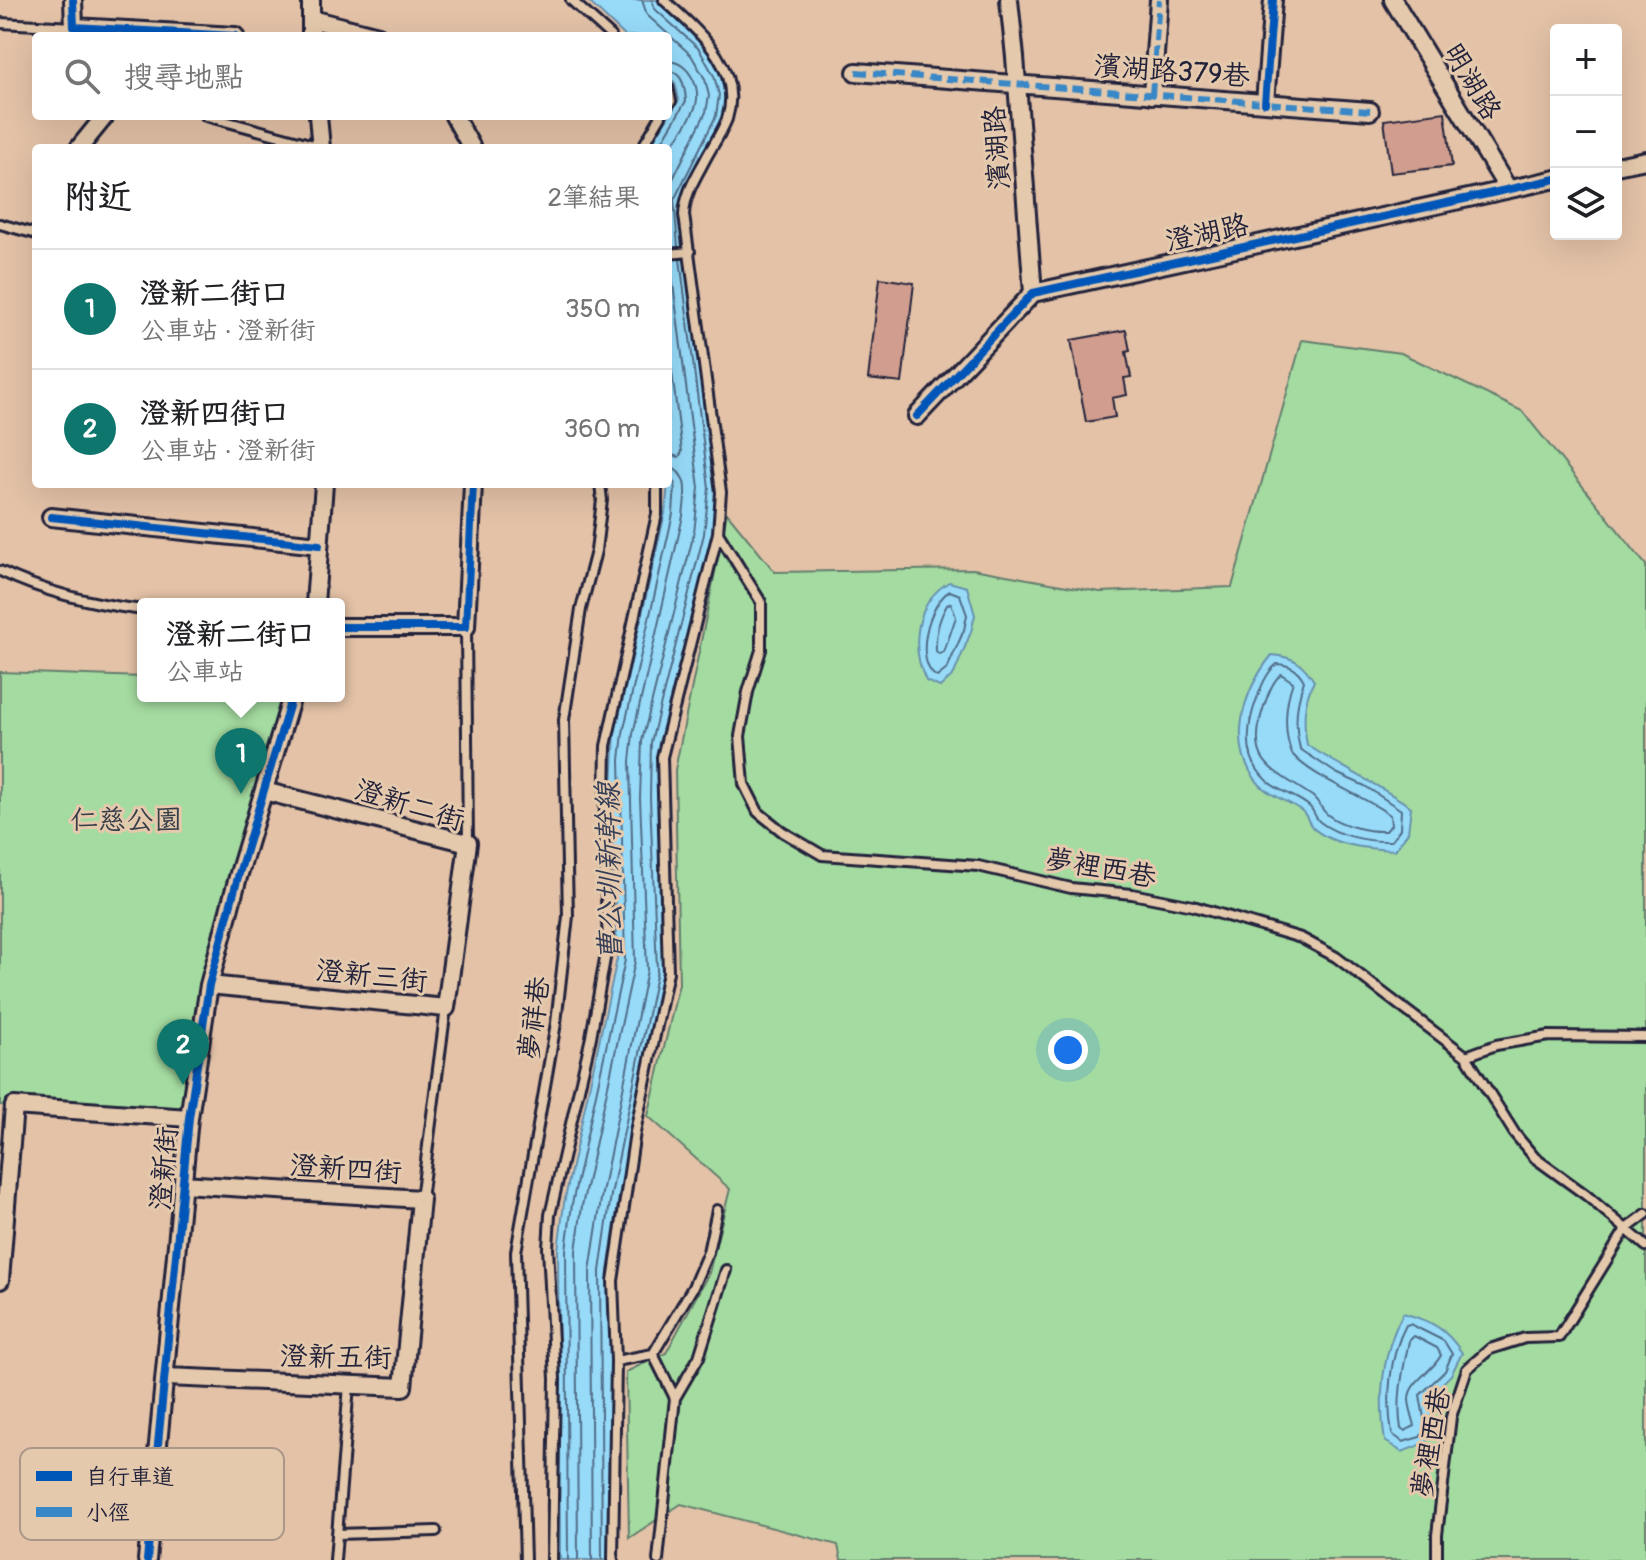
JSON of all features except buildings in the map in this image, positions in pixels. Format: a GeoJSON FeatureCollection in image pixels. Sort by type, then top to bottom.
{"type":"FeatureCollection","features":[{"type":"Feature","properties":{"kind":"street"},"geometry":{"type":"LineString","coordinates":[[73,0],[81,31],[112,32]]}},
{"type":"Feature","properties":{"kind":"street"},"geometry":{"type":"LineString","coordinates":[[311,0],[311,28],[344,32]]}},
{"type":"Feature","properties":{"kind":"street","name":"濱湖路"},"geometry":{"type":"LineString","coordinates":[[1009,0],[1033,293]]}},
{"type":"Feature","properties":{"kind":"street"},"geometry":{"type":"LineString","coordinates":[[1152,95],[1159,0]]}},
{"type":"Feature","properties":{"kind":"street"},"geometry":{"type":"LineString","coordinates":[[1265,103],[1273,0]]}},
{"type":"Feature","properties":{"kind":"street","name":"明湖路"},"geometry":{"type":"LineString","coordinates":[[1393,0],[1508,189]]}},
{"type":"Feature","properties":{"kind":"street","name":"濱湖路379巷"},"geometry":{"type":"LineString","coordinates":[[856,72],[1370,111]]}},
{"type":"Feature","properties":{"kind":"street"},"geometry":{"type":"LineString","coordinates":[[82,144],[102,120]]}},
{"type":"Feature","properties":{"kind":"street"},"geometry":{"type":"LineString","coordinates":[[319,120],[322,144]]}},
{"type":"Feature","properties":{"kind":"street"},"geometry":{"type":"LineString","coordinates":[[456,120],[470,144]]}},
{"type":"Feature","properties":{"kind":"street"},"geometry":{"type":"LineString","coordinates":[[1622,165],[1646,160]]}},
{"type":"Feature","properties":{"kind":"street","name":"澄湖路"},"geometry":{"type":"LineString","coordinates":[[1033,293],[1550,180]]}},
{"type":"Feature","properties":{"kind":"street"},"geometry":{"type":"LineString","coordinates":[[917,416],[1033,293]]}},
{"type":"Feature","properties":{"kind":"street"},"geometry":{"type":"LineString","coordinates":[[315,598],[324,488]]}},
{"type":"Feature","properties":{"kind":"street"},"geometry":{"type":"LineString","coordinates":[[345,627],[466,627],[473,488]]}},
{"type":"Feature","properties":{"kind":"street"},"geometry":{"type":"LineString","coordinates":[[51,517],[319,545]]}},
{"type":"Feature","properties":{"kind":"street","name":"澄新街"},"geometry":{"type":"LineString","coordinates":[[159,1448],[189,1118],[209,985],[290,702]]}},
{"type":"Feature","properties":{"kind":"street","name":"澄新二街"},"geometry":{"type":"LineString","coordinates":[[264,791],[468,843],[457,924]]}},
{"type":"Feature","properties":{"kind":"street","name":"澄新三街"},"geometry":{"type":"LineString","coordinates":[[209,985],[446,1008],[457,924]]}},
{"type":"Feature","properties":{"kind":"street"},"geometry":{"type":"LineString","coordinates":[[0,1280],[3,1201],[14,1106],[189,1118]]}},
{"type":"Feature","properties":{"kind":"street","name":"澄新四街"},"geometry":{"type":"LineString","coordinates":[[183,1184],[421,1199],[413,1283]]}},
{"type":"Feature","properties":{"kind":"street","name":"澄新五街"},"geometry":{"type":"LineString","coordinates":[[167,1377],[403,1387],[413,1283]]}},
{"type":"Feature","properties":{"kind":"street","name":"澄新街"},"geometry":{"type":"LineString","coordinates":[[147,1560],[149,1540]]}},
{"type":"Feature","properties":{"kind":"lane"},"geometry":{"type":"LineString","coordinates":[[571,0],[607,32]]}},
{"type":"Feature","properties":{"kind":"lane"},"geometry":{"type":"LineString","coordinates":[[613,1560],[616,1361],[613,1281],[635,1132],[668,972],[662,757],[718,533],[721,492],[685,198],[726,122],[731,97],[726,71],[708,41],[664,0]]}},
{"type":"Feature","properties":{"kind":"lane"},"geometry":{"type":"LineString","coordinates":[[0,23],[81,31]]}},
{"type":"Feature","properties":{"kind":"lane"},"geometry":{"type":"LineString","coordinates":[[221,120],[308,144]]}},
{"type":"Feature","properties":{"kind":"lane"},"geometry":{"type":"LineString","coordinates":[[644,144],[659,120]]}},
{"type":"Feature","properties":{"kind":"lane"},"geometry":{"type":"LineString","coordinates":[[0,224],[32,233]]}},
{"type":"Feature","properties":{"kind":"lane"},"geometry":{"type":"LineString","coordinates":[[672,254],[690,252]]}},
{"type":"Feature","properties":{"kind":"lane","name":"夢祥巷"},"geometry":{"type":"LineString","coordinates":[[525,1560],[516,1252],[558,1008],[568,916],[564,720],[581,609],[596,551],[600,488]]}},
{"type":"Feature","properties":{"kind":"lane"},"geometry":{"type":"LineString","coordinates":[[552,1560],[555,1379],[548,1248],[550,1215],[591,1037],[608,942],[604,854],[606,746],[657,514],[657,488]]}},
{"type":"Feature","properties":{"kind":"lane","name":"夢裡西巷"},"geometry":{"type":"LineString","coordinates":[[718,533],[761,602],[761,650],[748,692],[740,736],[744,784],[758,812],[783,832],[822,855],[978,866],[1071,888],[1132,894],[1193,906],[1289,934],[1336,957],[1466,1056],[1515,1134],[1535,1158],[1646,1246]]}},
{"type":"Feature","properties":{"kind":"lane"},"geometry":{"type":"LineString","coordinates":[[0,571],[34,587],[96,604],[137,609]]}},
{"type":"Feature","properties":{"kind":"lane"},"geometry":{"type":"LineString","coordinates":[[466,627],[468,843]]}},
{"type":"Feature","properties":{"kind":"lane"},"geometry":{"type":"LineString","coordinates":[[421,1199],[446,1008]]}},
{"type":"Feature","properties":{"kind":"lane"},"geometry":{"type":"LineString","coordinates":[[1466,1056],[1496,1045],[1549,1036],[1646,1037]]}},
{"type":"Feature","properties":{"kind":"lane"},"geometry":{"type":"LineString","coordinates":[[616,1361],[653,1354],[693,1287],[708,1252],[717,1210]]}},
{"type":"Feature","properties":{"kind":"lane","name":"夢裡西巷"},"geometry":{"type":"LineString","coordinates":[[1437,1560],[1437,1535],[1451,1417],[1467,1369],[1490,1349],[1525,1338],[1559,1337],[1626,1229],[1646,1214]]}},
{"type":"Feature","properties":{"kind":"lane"},"geometry":{"type":"LineString","coordinates":[[658,1560],[675,1398],[699,1357],[726,1270]]}},
{"type":"Feature","properties":{"kind":"lane"},"geometry":{"type":"LineString","coordinates":[[653,1354],[675,1398]]}},
{"type":"Feature","properties":{"kind":"lane"},"geometry":{"type":"LineString","coordinates":[[335,1560],[349,1384]]}},
{"type":"Feature","properties":{"kind":"lane"},"geometry":{"type":"LineString","coordinates":[[337,1534],[436,1531]]}},
{"type":"Feature","properties":{"kind":"green space"},"geometry":{"type":"Polygon","coordinates":[[[1302,340],[1401,353],[1522,411],[1646,565],[1646,1560],[841,1560],[838,1545],[681,1504],[629,1538],[626,1372],[666,1353],[709,1273],[730,1189],[648,1116],[679,984],[675,770],[727,513],[775,572],[973,569],[1100,592],[1232,587],[1302,340]]]}},
{"type":"Feature","properties":{"kind":"green space","name":"仁慈公園"},"geometry":{"type":"Polygon","coordinates":[[[0,672],[137,677],[137,702],[290,702],[209,985],[189,1118],[0,1105],[0,672]]]}},
{"type":"Feature","properties":{"kind":"water"},"geometry":{"type":"Polygon","coordinates":[[[587,0],[657,0],[705,44],[722,73],[727,95],[724,118],[682,202],[717,487],[712,535],[659,743],[658,798],[665,971],[619,1196],[608,1271],[610,1560],[560,1560],[558,1250],[564,1203],[617,959],[611,803],[615,732],[665,513],[668,488],[672,488],[672,144],[651,144],[666,120],[672,120],[672,111],[679,100],[672,80],[672,32],[621,32],[587,0]]]}},
{"type":"Feature","properties":{"kind":"water"},"geometry":{"type":"Polygon","coordinates":[[[949,582],[967,587],[975,615],[954,674],[940,687],[926,681],[917,640],[929,601],[949,582]]]}},
{"type":"Feature","properties":{"kind":"water"},"geometry":{"type":"Polygon","coordinates":[[[1272,655],[1297,662],[1314,681],[1305,712],[1307,745],[1411,807],[1408,832],[1395,850],[1352,845],[1320,833],[1302,811],[1264,789],[1250,770],[1243,754],[1242,720],[1253,686],[1272,655]]]}},
{"type":"Feature","properties":{"kind":"water"},"geometry":{"type":"Polygon","coordinates":[[[1403,1313],[1437,1327],[1450,1337],[1462,1353],[1451,1375],[1427,1398],[1436,1431],[1425,1443],[1402,1452],[1385,1441],[1382,1392],[1386,1359],[1403,1313]]]}},
{"type":"Feature","properties":{"kind":"marked path"},"geometry":{"type":"LineString","coordinates":[[1152,95],[1159,0]]}},
{"type":"Feature","properties":{"kind":"marked path"},"geometry":{"type":"LineString","coordinates":[[856,72],[1370,111]]}},
{"type":"Feature","properties":{"kind":"cycle path"},"geometry":{"type":"LineString","coordinates":[[73,0],[74,27],[163,32]]}},
{"type":"Feature","properties":{"kind":"cycle path"},"geometry":{"type":"LineString","coordinates":[[1265,103],[1273,0]]}},
{"type":"Feature","properties":{"kind":"cycle path"},"geometry":{"type":"LineString","coordinates":[[917,416],[1033,293],[1550,180]]}},
{"type":"Feature","properties":{"kind":"cycle path"},"geometry":{"type":"LineString","coordinates":[[345,627],[466,627],[473,488]]}},
{"type":"Feature","properties":{"kind":"cycle path"},"geometry":{"type":"LineString","coordinates":[[51,517],[319,545]]}},
{"type":"Feature","properties":{"kind":"cycle path"},"geometry":{"type":"LineString","coordinates":[[158,1448],[189,1118],[209,985],[290,702]]}},
{"type":"Feature","properties":{"kind":"cycle path"},"geometry":{"type":"LineString","coordinates":[[147,1560],[149,1540]]}},
{"type":"Feature","properties":{"kind":"place","name":"澄新二街口"},"geometry":{"type":"Point","coordinates":[241,794]}},
{"type":"Feature","properties":{"kind":"place","name":"澄新四街口"},"geometry":{"type":"Point","coordinates":[183,1085]}},
{"type":"Feature","properties":{"kind":"water label","name":"曹公圳新幹線"},"geometry":{"type":"Point","coordinates":[609,872]}}]}
